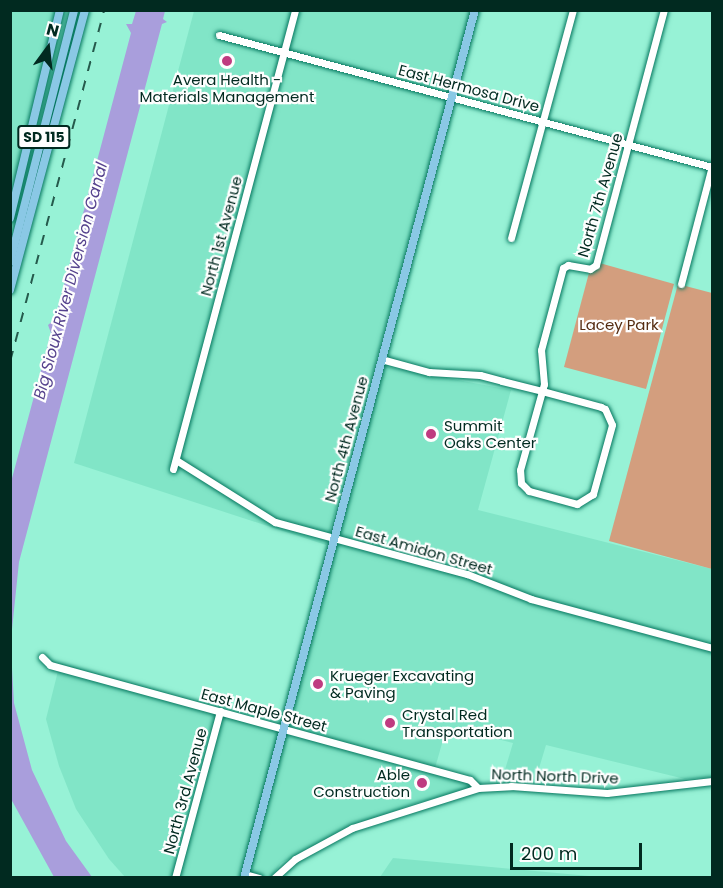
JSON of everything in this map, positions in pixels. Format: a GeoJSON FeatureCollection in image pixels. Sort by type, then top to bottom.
{"type":"FeatureCollection","features":[{"type":"Feature","properties":{"kind":"main road"},"geometry":{"type":"LineString","coordinates":[[10,218],[60,10]]}},
{"type":"Feature","properties":{"kind":"main road","name":"SD 115"},"geometry":{"type":"LineString","coordinates":[[10,262],[75,10]]}},
{"type":"Feature","properties":{"kind":"main road","name":"SD 115"},"geometry":{"type":"LineString","coordinates":[[10,290],[85,10]]}},
{"type":"Feature","properties":{"kind":"main road","name":"North 4th Avenue"},"geometry":{"type":"LineString","coordinates":[[244,876],[475,10]]}},
{"type":"Feature","properties":{"kind":"street","name":"North 1st Avenue"},"geometry":{"type":"LineString","coordinates":[[173,469],[295,10]]}},
{"type":"Feature","properties":{"kind":"street"},"geometry":{"type":"LineString","coordinates":[[511,238],[573,10]]}},
{"type":"Feature","properties":{"kind":"street","name":"North 7th Avenue"},"geometry":{"type":"LineString","coordinates":[[542,391],[541,350],[563,268],[568,265],[590,269],[596,265],[664,10]]}},
{"type":"Feature","properties":{"kind":"street","name":"East Hermosa Drive"},"geometry":{"type":"LineString","coordinates":[[219,35],[712,166]]}},
{"type":"Feature","properties":{"kind":"street"},"geometry":{"type":"LineString","coordinates":[[681,284],[712,166]]}},
{"type":"Feature","properties":{"kind":"street"},"geometry":{"type":"LineString","coordinates":[[381,359],[429,372],[480,375],[542,391],[608,412],[612,425],[593,494],[588,500],[577,504],[529,491],[521,483],[520,470],[542,391]]}},
{"type":"Feature","properties":{"kind":"street","name":"East Amidon Street"},"geometry":{"type":"LineString","coordinates":[[176,460],[212,479],[269,520],[474,577],[531,599],[712,648]]}},
{"type":"Feature","properties":{"kind":"street","name":"East Maple Street"},"geometry":{"type":"LineString","coordinates":[[42,657],[50,665],[470,780],[478,788]]}},
{"type":"Feature","properties":{"kind":"street","name":"North 3rd Avenue"},"geometry":{"type":"LineString","coordinates":[[175,878],[220,711]]}},
{"type":"Feature","properties":{"kind":"street","name":"North North Drive"},"geometry":{"type":"LineString","coordinates":[[274,878],[295,860],[351,828],[478,788],[511,786],[607,793],[712,781]]}},
{"type":"Feature","properties":{"kind":"street"},"geometry":{"type":"LineString","coordinates":[[244,876],[258,878]]}},
{"type":"Feature","properties":{"kind":"shaded area"},"geometry":{"type":"Polygon","coordinates":[[[11,11],[68,11],[11,242],[11,11]]]}},
{"type":"Feature","properties":{"kind":"shaded area"},"geometry":{"type":"Polygon","coordinates":[[[194,11],[471,11],[326,545],[74,463],[194,11]]]}},
{"type":"Feature","properties":{"kind":"shaded area"},"geometry":{"type":"Polygon","coordinates":[[[382,366],[511,390],[478,510],[712,569],[712,777],[685,779],[546,745],[534,785],[501,783],[513,743],[447,726],[435,768],[286,727],[382,366]]]}},
{"type":"Feature","properties":{"kind":"shaded area"},"geometry":{"type":"Polygon","coordinates":[[[60,663],[281,725],[240,877],[125,877],[109,859],[76,809],[59,766],[46,719],[60,663]]]}},
{"type":"Feature","properties":{"kind":"shaded area"},"geometry":{"type":"Polygon","coordinates":[[[285,732],[469,782],[472,788],[413,804],[338,833],[281,863],[271,877],[247,873],[285,732]]]}},
{"type":"Feature","properties":{"kind":"shaded area"},"geometry":{"type":"Polygon","coordinates":[[[393,858],[600,877],[380,877],[393,858]]]}},
{"type":"Feature","properties":{"kind":"green space","name":"Lacey Park"},"geometry":{"type":"Polygon","coordinates":[[[596,262],[674,284],[646,389],[564,367],[590,269],[596,262]]]}},
{"type":"Feature","properties":{"kind":"green space"},"geometry":{"type":"Polygon","coordinates":[[[678,284],[712,293],[712,569],[609,541],[678,284]]]}},
{"type":"Feature","properties":{"kind":"water","name":"Big Sioux River Diversion Canal"},"geometry":{"type":"Polygon","coordinates":[[[136,11],[165,11],[163,19],[167,22],[162,24],[19,562],[11,639],[11,482],[51,333],[48,325],[55,319],[131,33],[126,24],[132,24],[136,11]]]}},
{"type":"Feature","properties":{"kind":"water"},"geometry":{"type":"Polygon","coordinates":[[[11,650],[14,703],[32,770],[66,841],[92,877],[54,877],[11,799],[11,650]]]}},
{"type":"Feature","properties":{"kind":"railway"},"geometry":{"type":"LineString","coordinates":[[10,361],[104,10]]}},
{"type":"Feature","properties":{"kind":"place","name":"Avera Health - Materials Management"},"geometry":{"type":"Point","coordinates":[227,61]}},
{"type":"Feature","properties":{"kind":"place","name":"Summit Oaks Center"},"geometry":{"type":"Point","coordinates":[431,434]}},
{"type":"Feature","properties":{"kind":"place","name":"Krueger Excavating & Paving"},"geometry":{"type":"Point","coordinates":[318,684]}},
{"type":"Feature","properties":{"kind":"place","name":"Crystal Red Transportation"},"geometry":{"type":"Point","coordinates":[390,723]}},
{"type":"Feature","properties":{"kind":"place","name":"Able Construction"},"geometry":{"type":"Point","coordinates":[422,783]}}]}
